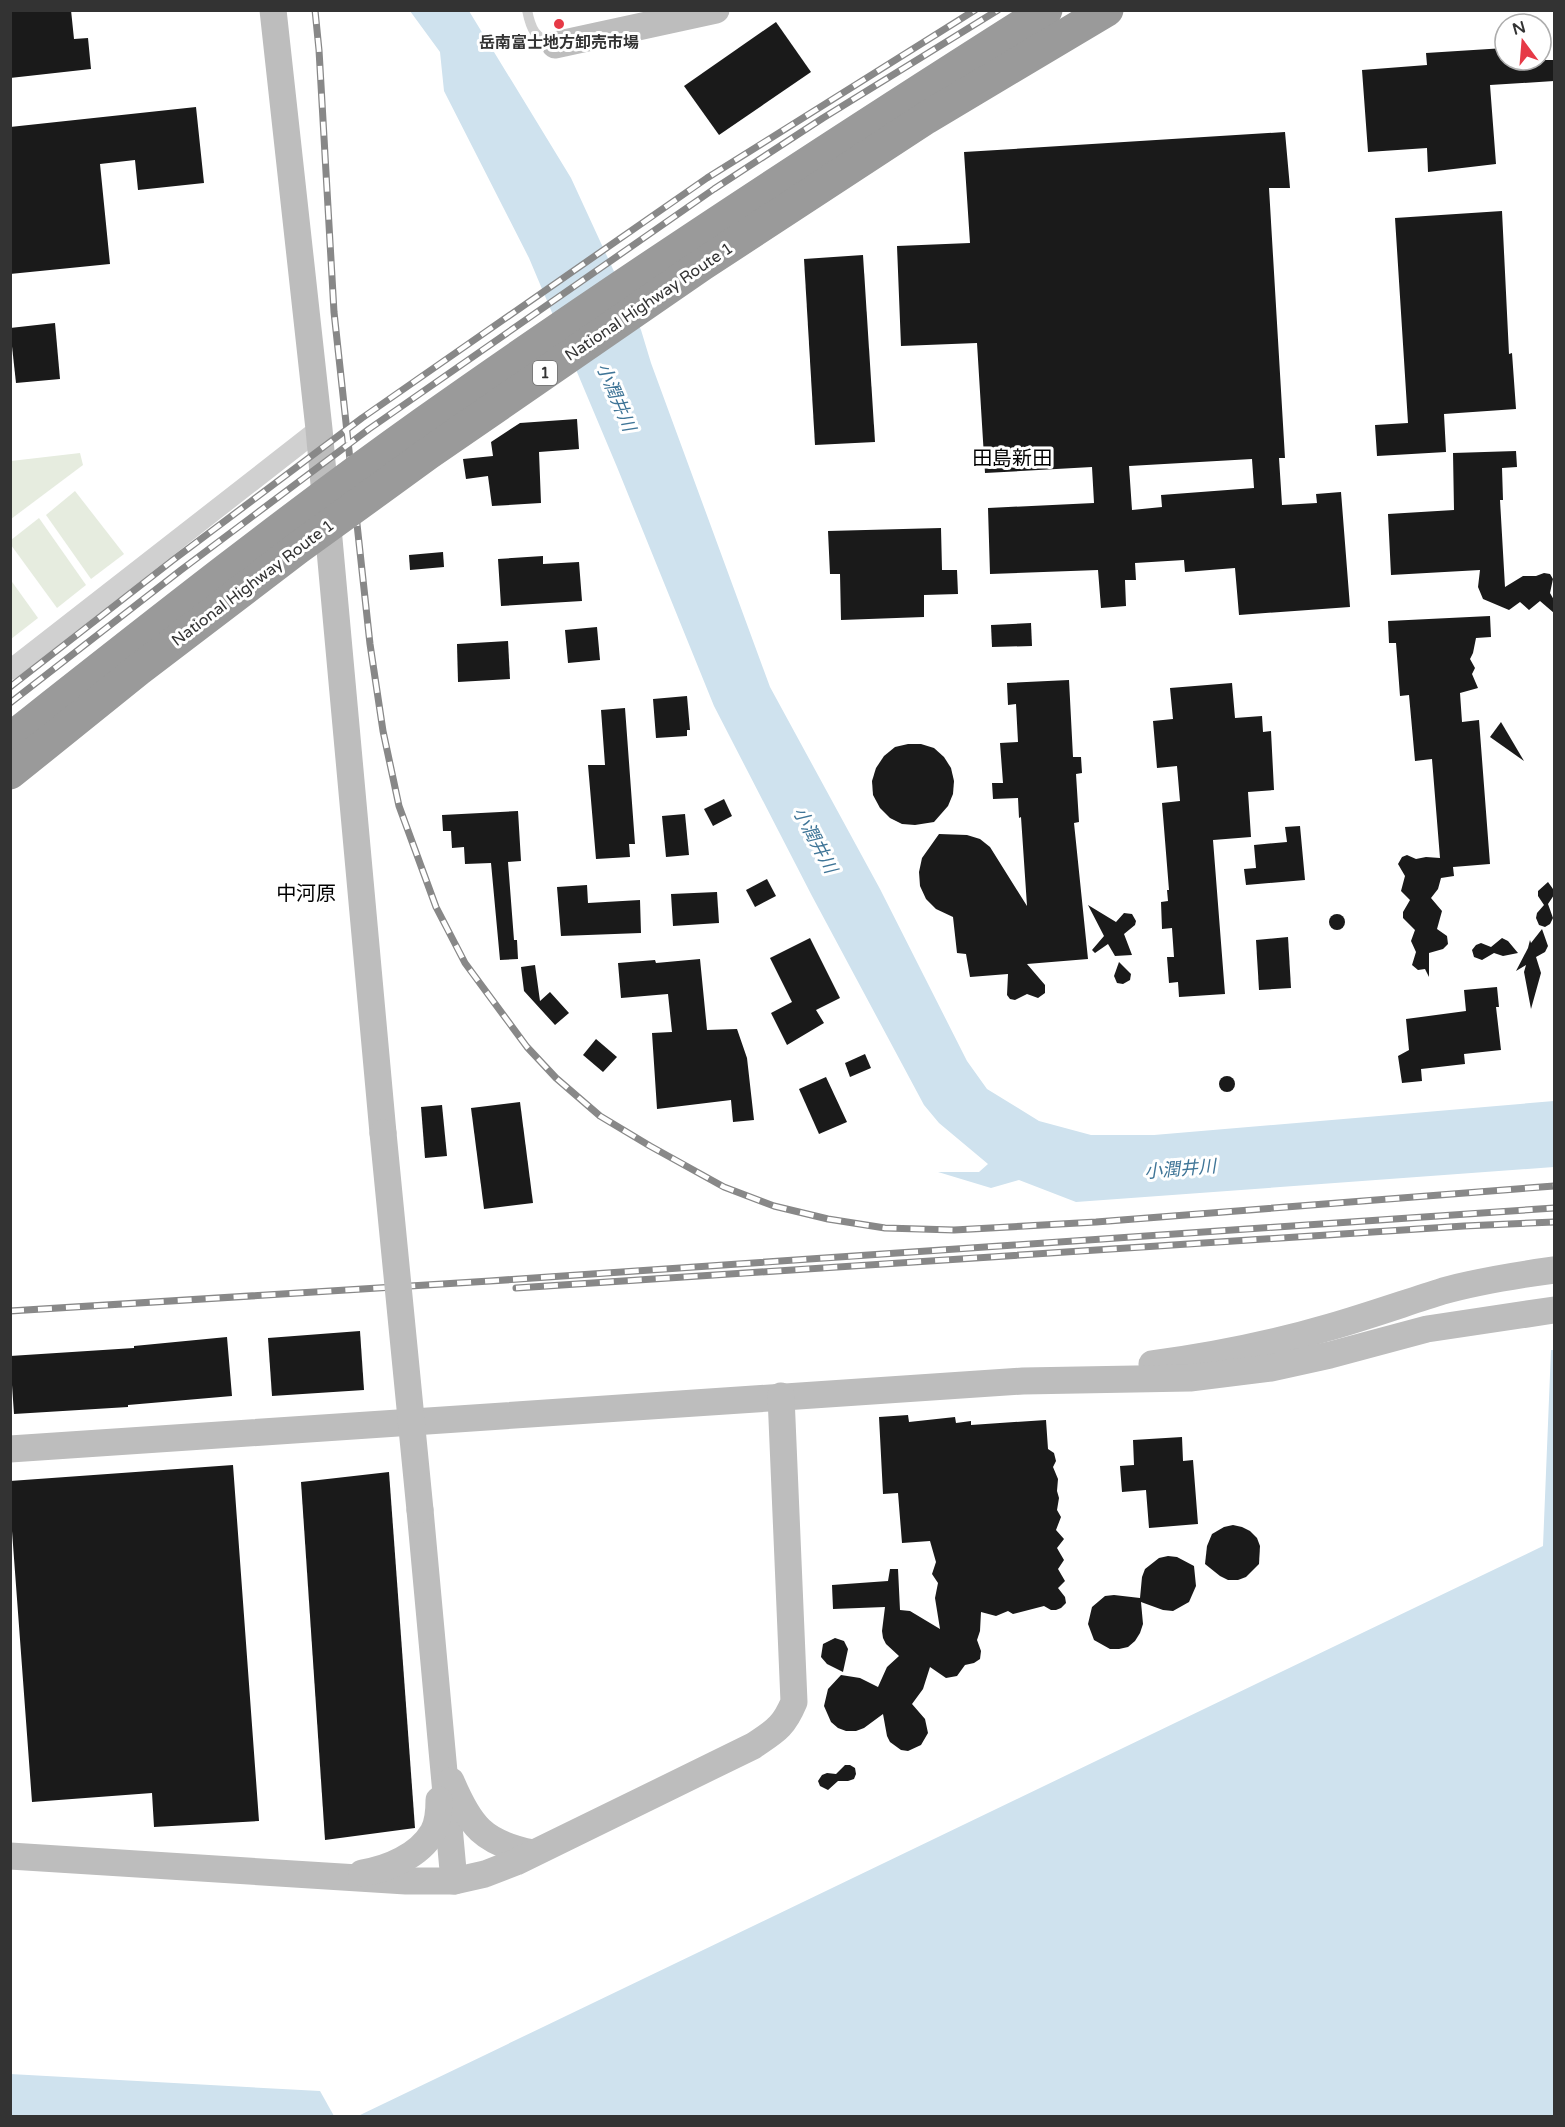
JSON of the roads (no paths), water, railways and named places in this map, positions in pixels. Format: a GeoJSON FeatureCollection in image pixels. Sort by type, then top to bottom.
{"type":"FeatureCollection","features":[{"type":"Feature","properties":{"kind":"highway","name":"National Highway Route 1"},"geometry":{"type":"LineString","coordinates":[[10,739],[252,551],[425,422],[700,234],[1046,10]]}},
{"type":"Feature","properties":{"kind":"highway","name":"National Highway Route 1"},"geometry":{"type":"LineString","coordinates":[[10,773],[138,670],[298,548],[429,453],[703,264],[926,118],[1107,10]]}},
{"type":"Feature","properties":{"kind":"street"},"geometry":{"type":"LineString","coordinates":[[273,10],[319,429],[454,1881]]}},
{"type":"Feature","properties":{"kind":"street"},"geometry":{"type":"LineString","coordinates":[[555,45],[716,10]]}},
{"type":"Feature","properties":{"kind":"street"},"geometry":{"type":"LineString","coordinates":[[10,670],[319,429]]}},
{"type":"Feature","properties":{"kind":"street"},"geometry":{"type":"LineString","coordinates":[[1023,1381],[1189,1359],[1262,1344],[1330,1327],[1445,1291],[1508,1276],[1554,1270]]}},
{"type":"Feature","properties":{"kind":"street"},"geometry":{"type":"LineString","coordinates":[[10,1449],[1023,1381],[1190,1378],[1271,1368],[1427,1329],[1554,1310]]}},
{"type":"Feature","properties":{"kind":"street"},"geometry":{"type":"LineString","coordinates":[[10,1856],[406,1881],[454,1881],[485,1874],[533,1853],[753,1746],[787,1720],[794,1702],[781,1396]]}},
{"type":"Feature","properties":{"kind":"street"},"geometry":{"type":"LineString","coordinates":[[442,1760],[460,1801],[473,1822],[487,1837],[501,1845],[533,1853]]}},
{"type":"Feature","properties":{"kind":"street"},"geometry":{"type":"LineString","coordinates":[[347,1876],[381,1868],[408,1857],[420,1849],[434,1832],[438,1815],[442,1760]]}},
{"type":"Feature","properties":{"kind":"lane"},"geometry":{"type":"LineString","coordinates":[[527,10],[530,25],[541,40],[555,45]]}},
{"type":"Feature","properties":{"kind":"water","name":"小潤井川"},"geometry":{"type":"Polygon","coordinates":[[[410,11],[469,11],[571,178],[641,330],[651,363],[770,687],[880,889],[967,1061],[987,1089],[1039,1121],[1091,1135],[1154,1135],[1554,1101],[1554,1167],[1076,1202],[1019,1180],[991,1188],[938,1172],[979,1172],[988,1164],[939,1123],[924,1105],[714,706],[529,258],[444,91],[440,52],[410,11]]]}},
{"type":"Feature","properties":{"kind":"water"},"geometry":{"type":"Polygon","coordinates":[[[1551,1350],[1554,1350],[1554,2116],[358,2116],[1543,1546],[1551,1350]]]}},
{"type":"Feature","properties":{"kind":"water"},"geometry":{"type":"Polygon","coordinates":[[[10,2074],[320,2091],[334,2116],[11,2116],[10,2074]]]}},
{"type":"Feature","properties":{"kind":"railway"},"geometry":{"type":"LineString","coordinates":[[315,10],[334,312],[370,644],[383,731],[399,806],[436,907],[465,963],[527,1047],[556,1078],[600,1116],[724,1187],[774,1206],[828,1219],[885,1228],[954,1230],[1096,1222],[1554,1186]]}},
{"type":"Feature","properties":{"kind":"railway"},"geometry":{"type":"LineString","coordinates":[[10,687],[173,560],[362,418],[707,178],[975,10]]}},
{"type":"Feature","properties":{"kind":"railway"},"geometry":{"type":"LineString","coordinates":[[10,703],[181,570],[369,429],[714,189],[823,118],[998,10]]}},
{"type":"Feature","properties":{"kind":"railway"},"geometry":{"type":"LineString","coordinates":[[10,1311],[490,1281],[1554,1208]]}},
{"type":"Feature","properties":{"kind":"railway"},"geometry":{"type":"LineString","coordinates":[[516,1288],[1554,1222]]}},
{"type":"Feature","properties":{"kind":"place","name":"岳南富士地方卸売市場"},"geometry":{"type":"Point","coordinates":[559,24]}},
{"type":"Feature","properties":{"kind":"district","name":"田島新田"},"geometry":{"type":"Point","coordinates":[1012,459]}},
{"type":"Feature","properties":{"kind":"district","name":"中河原"},"geometry":{"type":"Point","coordinates":[306,894]}}]}
